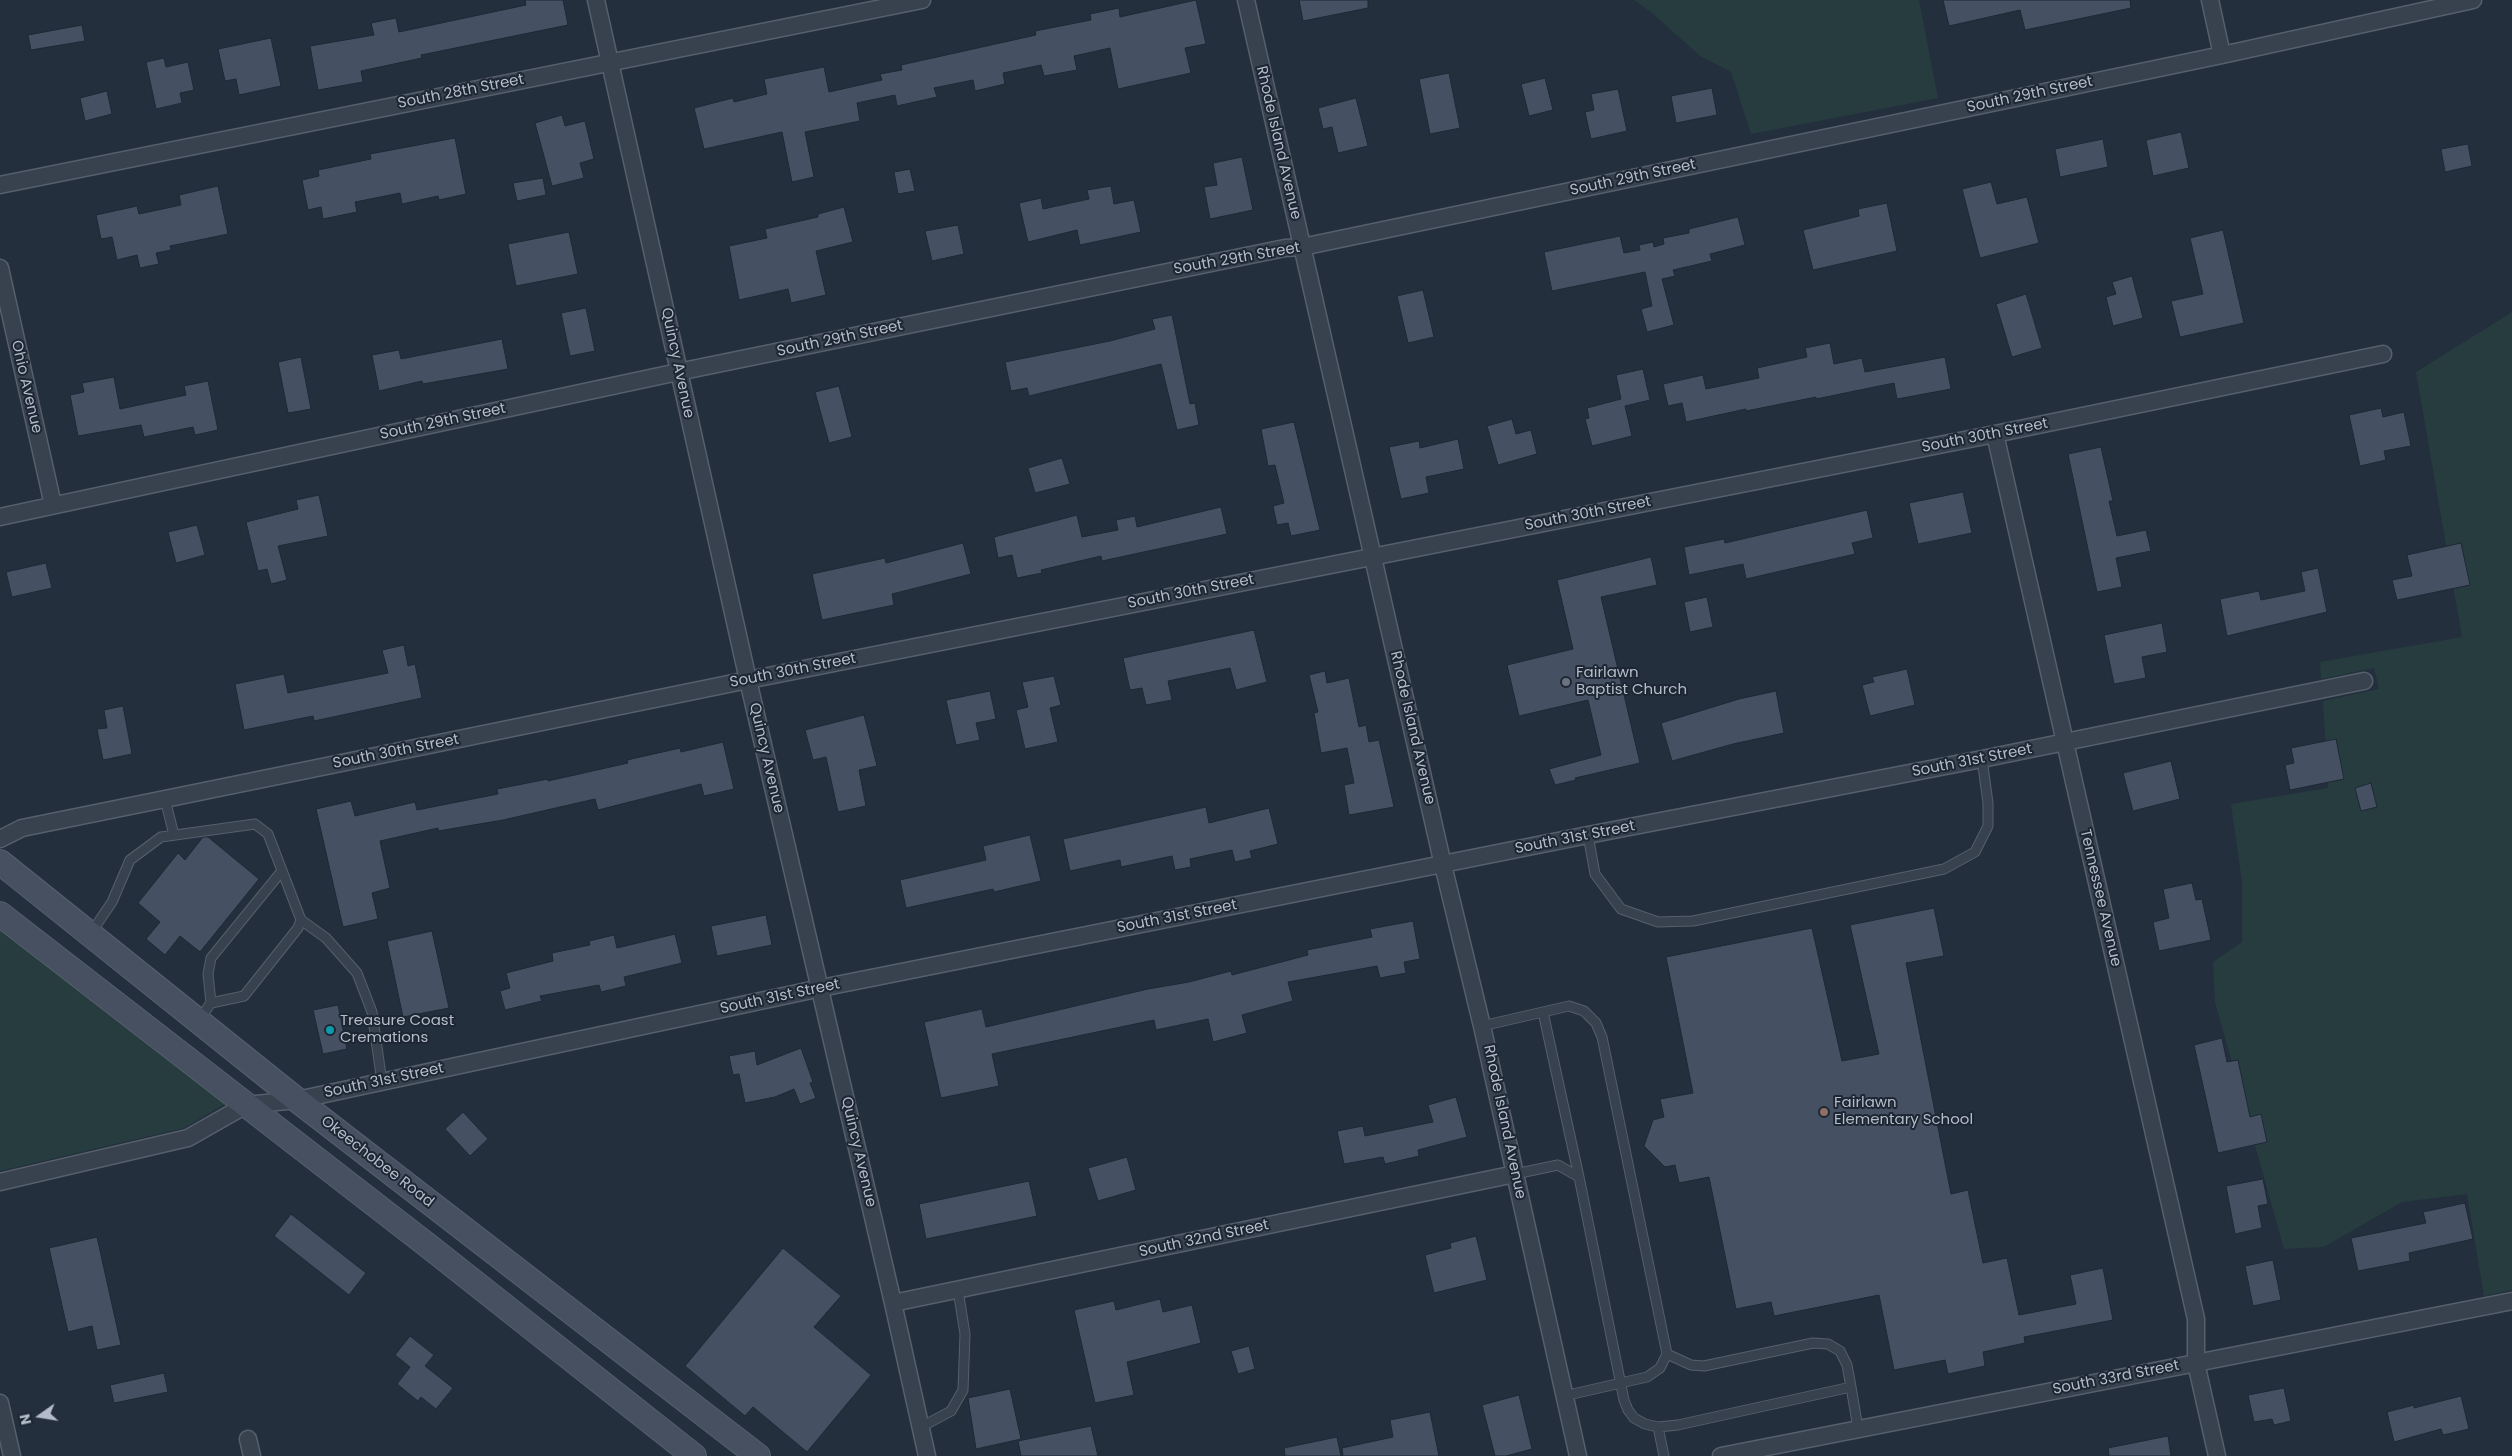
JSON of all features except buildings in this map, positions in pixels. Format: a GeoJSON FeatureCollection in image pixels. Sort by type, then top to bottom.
{"type":"FeatureCollection","features":[{"type":"Feature","properties":{"kind":"main road","name":"Okeechobee Road"},"geometry":{"type":"LineString","coordinates":[[0,862],[90,934],[205,1012],[297,1100],[758,1456]]}},
{"type":"Feature","properties":{"kind":"main road"},"geometry":{"type":"LineString","coordinates":[[0,914],[431,1248],[694,1456]]}},
{"type":"Feature","properties":{"kind":"street","name":"Quincy Avenue"},"geometry":{"type":"LineString","coordinates":[[596,0],[748,680],[894,1304],[927,1456]]}},
{"type":"Feature","properties":{"kind":"street","name":"South 28th Street"},"geometry":{"type":"LineString","coordinates":[[0,185],[922,0]]}},
{"type":"Feature","properties":{"kind":"street","name":"Rhode Island Avenue"},"geometry":{"type":"LineString","coordinates":[[1246,0],[1443,865],[1482,1026],[1578,1456]]}},
{"type":"Feature","properties":{"kind":"street"},"geometry":{"type":"LineString","coordinates":[[2210,0],[2222,55]]}},
{"type":"Feature","properties":{"kind":"street","name":"South 29th Street"},"geometry":{"type":"LineString","coordinates":[[0,517],[678,372],[1285,248],[1302,247],[2222,55],[2473,0]]}},
{"type":"Feature","properties":{"kind":"street","name":"Ohio Avenue"},"geometry":{"type":"LineString","coordinates":[[0,268],[53,505]]}},
{"type":"Feature","properties":{"kind":"street","name":"South 30th Street"},"geometry":{"type":"LineString","coordinates":[[0,838],[22,828],[748,680],[1995,434],[2383,354]]}},
{"type":"Feature","properties":{"kind":"street","name":"Tennessee Avenue"},"geometry":{"type":"LineString","coordinates":[[1995,434],[2196,1319],[2196,1363],[2217,1456]]}},
{"type":"Feature","properties":{"kind":"street","name":"South 31st Street"},"geometry":{"type":"LineString","coordinates":[[0,1182],[188,1138],[246,1105],[297,1100],[821,988],[1588,835],[1982,759],[2364,681]]}},
{"type":"Feature","properties":{"kind":"street","name":"South 32nd Street"},"geometry":{"type":"LineString","coordinates":[[894,1304],[1515,1174]]}},
{"type":"Feature","properties":{"kind":"street","name":"South 33rd Street"},"geometry":{"type":"LineString","coordinates":[[1721,1456],[2512,1301]]}},
{"type":"Feature","properties":{"kind":"street"},"geometry":{"type":"LineString","coordinates":[[0,1403],[12,1456]]}},
{"type":"Feature","properties":{"kind":"street"},"geometry":{"type":"LineString","coordinates":[[248,1439],[252,1456]]}},
{"type":"Feature","properties":{"kind":"lane"},"geometry":{"type":"LineString","coordinates":[[1588,835],[1595,874],[1621,909],[1658,922],[1693,920],[1944,869],[1975,852],[1988,826],[1988,803],[1982,759]]}},
{"type":"Feature","properties":{"kind":"lane"},"geometry":{"type":"LineString","coordinates":[[166,799],[174,836]]}},
{"type":"Feature","properties":{"kind":"lane"},"geometry":{"type":"LineString","coordinates":[[90,934],[112,902],[130,860],[161,837],[255,824],[268,834],[301,920],[326,938],[357,973],[372,1012],[382,1082]]}},
{"type":"Feature","properties":{"kind":"lane"},"geometry":{"type":"LineString","coordinates":[[281,872],[211,958],[205,1012],[244,996],[298,928],[301,920]]}},
{"type":"Feature","properties":{"kind":"lane"},"geometry":{"type":"LineString","coordinates":[[1482,1026],[1569,1006],[1584,1011],[1596,1022],[1602,1037],[1667,1354],[1660,1368],[1647,1377],[1564,1396]]}},
{"type":"Feature","properties":{"kind":"lane"},"geometry":{"type":"LineString","coordinates":[[1543,1012],[1579,1177],[1624,1400],[1631,1414],[1645,1424],[1658,1427],[1678,1425],[1851,1387]]}},
{"type":"Feature","properties":{"kind":"lane"},"geometry":{"type":"LineString","coordinates":[[1515,1174],[1558,1165],[1579,1177]]}},
{"type":"Feature","properties":{"kind":"lane"},"geometry":{"type":"LineString","coordinates":[[920,1427],[951,1411],[963,1390],[965,1334],[958,1290]]}},
{"type":"Feature","properties":{"kind":"lane"},"geometry":{"type":"LineString","coordinates":[[1667,1354],[1691,1365],[1704,1366],[1813,1344],[1828,1344],[1840,1351],[1848,1365],[1858,1428]]}},
{"type":"Feature","properties":{"kind":"lane"},"geometry":{"type":"LineString","coordinates":[[1658,1427],[1664,1456]]}},
{"type":"Feature","properties":{"kind":"green space"},"geometry":{"type":"Polygon","coordinates":[[[1634,0],[1919,0],[1938,98],[1751,134],[1731,72],[1700,56],[1651,12],[1634,0]]]}},
{"type":"Feature","properties":{"kind":"green space"},"geometry":{"type":"Polygon","coordinates":[[[2512,312],[2512,1290],[2484,1296],[2467,1194],[2402,1202],[2324,1247],[2284,1249],[2215,1002],[2213,962],[2242,942],[2242,882],[2231,804],[2328,788],[2323,701],[2379,689],[2374,668],[2321,679],[2320,662],[2462,637],[2416,372],[2512,312]]]}},
{"type":"Feature","properties":{"kind":"green space"},"geometry":{"type":"Polygon","coordinates":[[[0,929],[225,1104],[184,1128],[0,1171],[0,929]]]}},
{"type":"Feature","properties":{"kind":"place","name":"Fairlawn Baptist Church"},"geometry":{"type":"Point","coordinates":[1566,682]}},
{"type":"Feature","properties":{"kind":"place","name":"Treasure Coast Cremations"},"geometry":{"type":"Point","coordinates":[330,1030]}},
{"type":"Feature","properties":{"kind":"place","name":"Fairlawn Elementary School"},"geometry":{"type":"Point","coordinates":[1824,1112]}}]}
